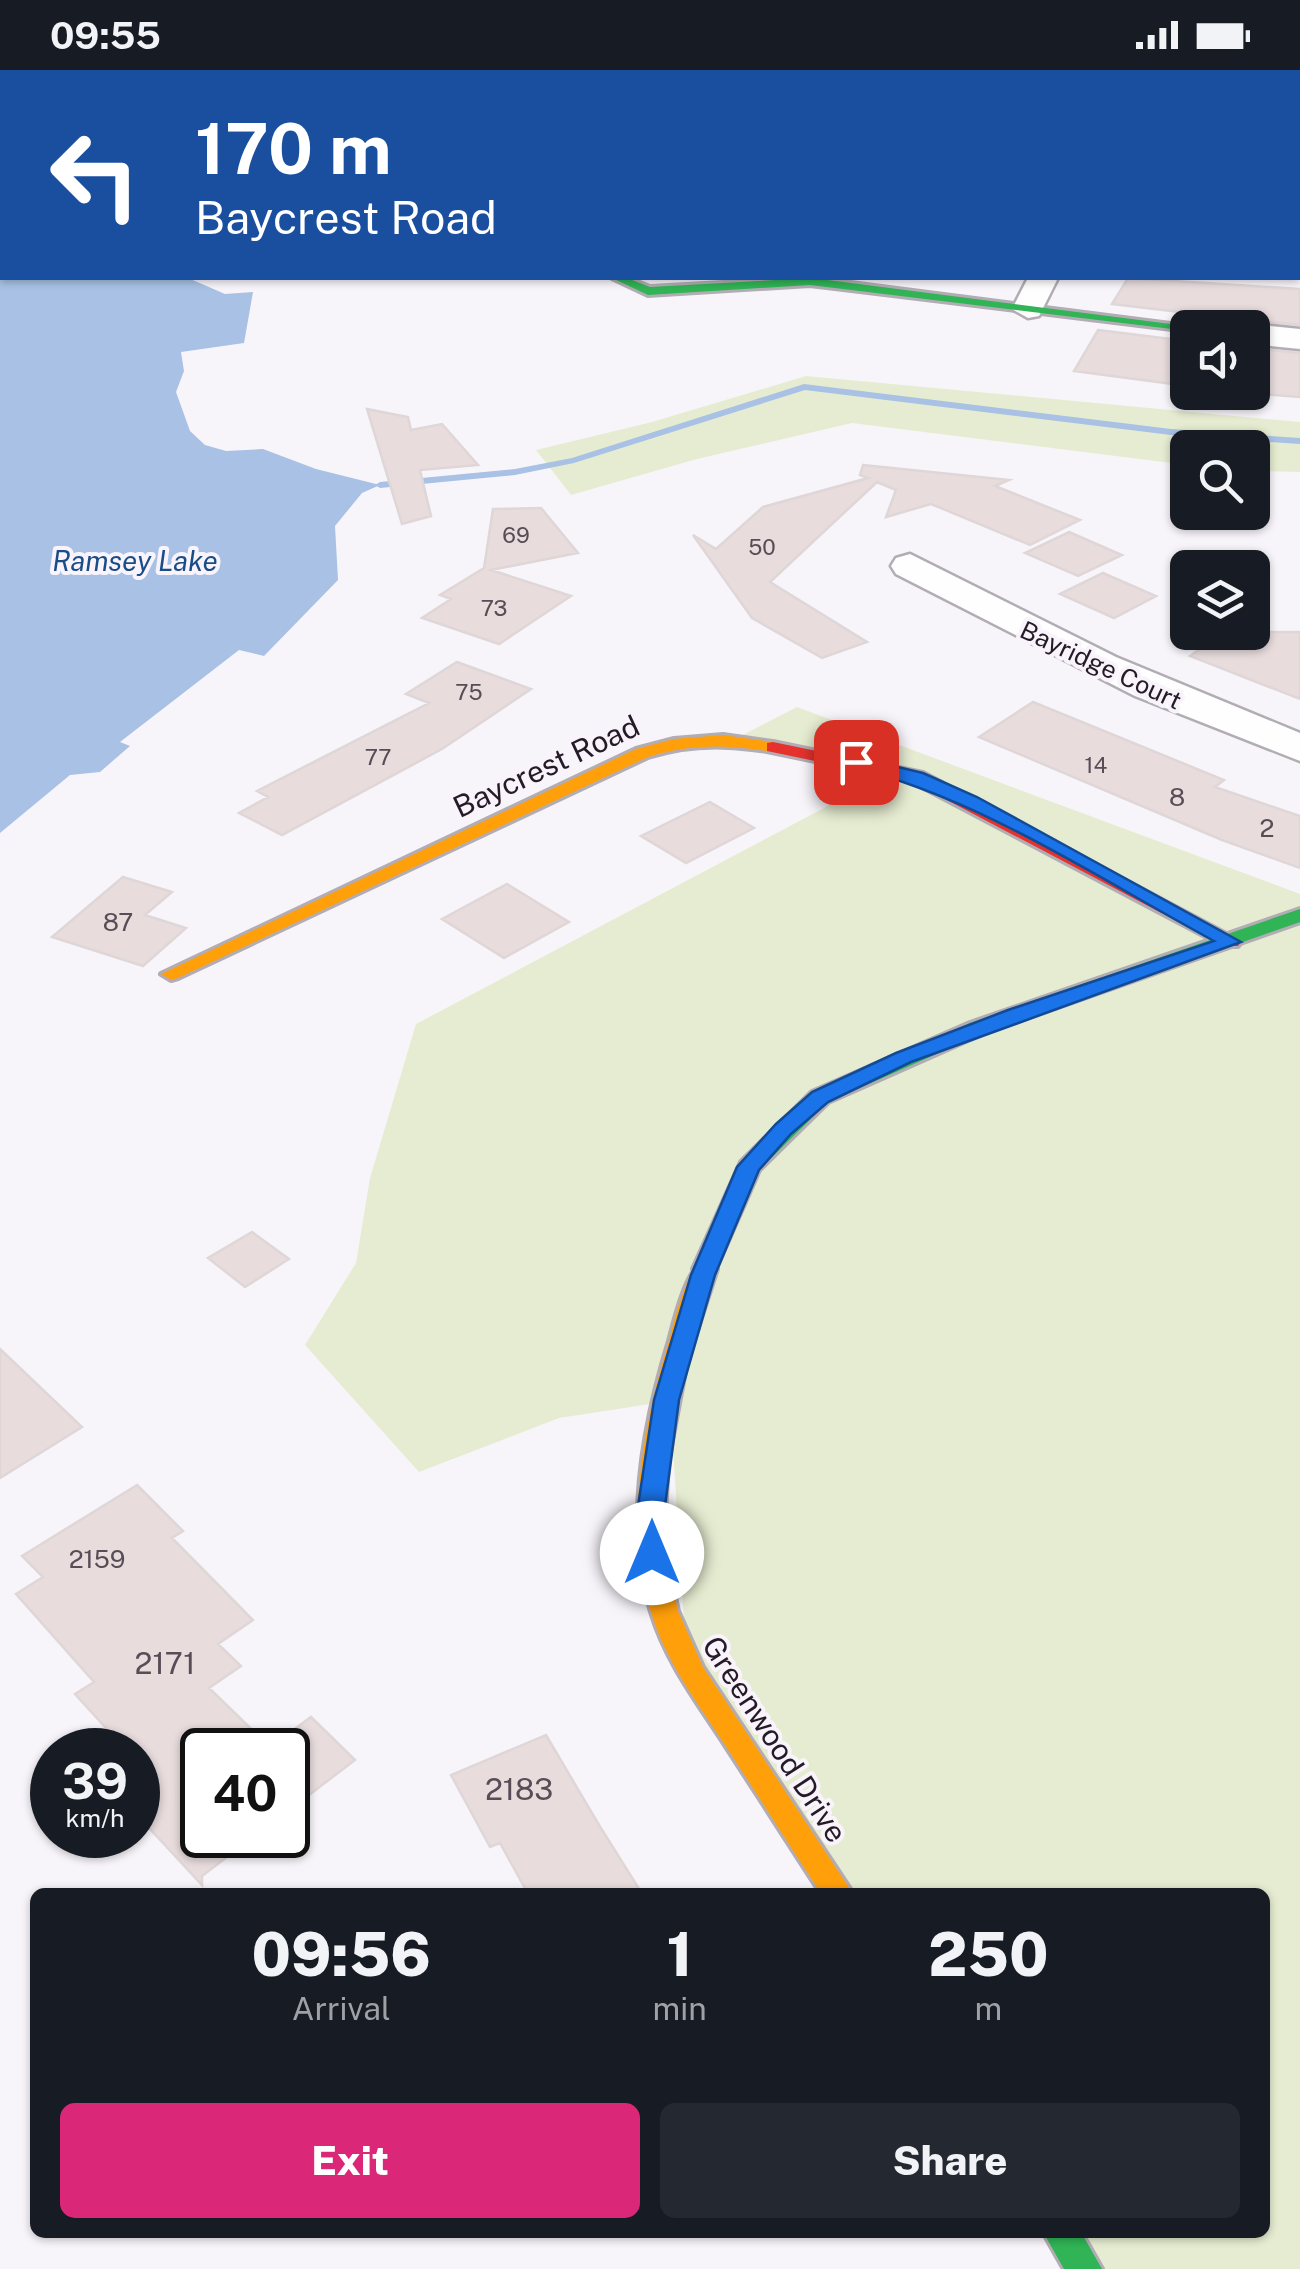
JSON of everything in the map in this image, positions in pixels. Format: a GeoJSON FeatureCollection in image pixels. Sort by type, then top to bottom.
{"type":"FeatureCollection","features":[{"type":"Feature","properties":{"kind":"street"},"geometry":{"type":"LineString","coordinates":[[623,280],[648,291],[797,280],[1170,325]]}},
{"type":"Feature","properties":{"kind":"street"},"geometry":{"type":"LineString","coordinates":[[1028,308],[1042,280]]}},
{"type":"Feature","properties":{"kind":"street"},"geometry":{"type":"LineString","coordinates":[[1270,336],[1300,339]]}},
{"type":"Feature","properties":{"kind":"street","name":"Bayridge Court"},"geometry":{"type":"LineString","coordinates":[[910,566],[1076,657],[1176,702],[1300,748]]}},
{"type":"Feature","properties":{"kind":"street","name":"Baycrest Road"},"geometry":{"type":"LineString","coordinates":[[171,974],[642,753],[668,743],[700,739],[734,739],[917,777],[970,801],[1231,942]]}},
{"type":"Feature","properties":{"kind":"street","name":"Greenwood Drive"},"geometry":{"type":"LineString","coordinates":[[834,1888],[682,1655],[664,1607],[652,1553],[652,1506],[667,1400],[703,1275],[748,1167],[820,1097],[978,1028],[1300,915]]}},
{"type":"Feature","properties":{"kind":"street"},"geometry":{"type":"LineString","coordinates":[[1064,2238],[1085,2269]]}},
{"type":"Feature","properties":{"kind":"green space"},"geometry":{"type":"Polygon","coordinates":[[[806,376],[1300,422],[1300,472],[1270,471],[1270,430],[1170,430],[1170,463],[852,423],[697,459],[571,495],[536,450],[652,422],[806,376]]]}},
{"type":"Feature","properties":{"kind":"green space"},"geometry":{"type":"Polygon","coordinates":[[[797,707],[1300,894],[1300,2269],[1091,2269],[1069,2238],[1270,2238],[1270,1888],[840,1888],[686,1653],[670,1401],[559,1418],[419,1472],[305,1345],[356,1263],[370,1178],[416,1024],[894,771],[737,738],[797,707]]]}},
{"type":"Feature","properties":{"kind":"water","name":"Ramsey Lake"},"geometry":{"type":"Polygon","coordinates":[[[0,280],[193,280],[225,294],[253,292],[244,343],[181,352],[184,371],[176,392],[190,431],[205,445],[226,451],[263,449],[316,469],[380,485],[362,493],[335,526],[338,580],[264,656],[239,650],[120,742],[130,746],[100,772],[70,775],[0,833],[0,280]]]}},
{"type":"Feature","properties":{"kind":"building"},"geometry":{"type":"Polygon","coordinates":[[[1127,280],[1300,289],[1300,325],[1270,322],[1270,310],[1170,311],[1112,304],[1127,280]]]}},
{"type":"Feature","properties":{"kind":"building"},"geometry":{"type":"Polygon","coordinates":[[[1098,330],[1170,339],[1170,384],[1074,371],[1098,330]]]}},
{"type":"Feature","properties":{"kind":"building"},"geometry":{"type":"Polygon","coordinates":[[[1270,350],[1300,353],[1300,397],[1270,395],[1270,350]]]}},
{"type":"Feature","properties":{"kind":"building"},"geometry":{"type":"Polygon","coordinates":[[[367,409],[408,417],[411,430],[442,424],[478,465],[420,470],[431,516],[402,524],[367,409]]]}},
{"type":"Feature","properties":{"kind":"building"},"geometry":{"type":"Polygon","coordinates":[[[863,465],[1009,480],[995,486],[1080,520],[1030,545],[931,504],[886,517],[896,490],[877,482],[770,582],[867,642],[822,658],[752,618],[693,535],[716,549],[763,507],[868,478],[860,475],[863,465]]]}},
{"type":"Feature","properties":{"kind":"building"},"geometry":{"type":"Polygon","coordinates":[[[541,508],[578,553],[491,570],[571,596],[499,644],[422,618],[451,599],[440,595],[484,568],[493,509],[541,508]]]}},
{"type":"Feature","properties":{"kind":"building"},"geometry":{"type":"Polygon","coordinates":[[[1069,532],[1122,555],[1078,576],[1025,553],[1069,532]]]}},
{"type":"Feature","properties":{"kind":"building"},"geometry":{"type":"Polygon","coordinates":[[[1103,573],[1156,596],[1114,618],[1060,594],[1103,573]]]}},
{"type":"Feature","properties":{"kind":"building"},"geometry":{"type":"Polygon","coordinates":[[[1270,632],[1300,632],[1300,699],[1190,656],[1199,650],[1270,650],[1270,632]]]}},
{"type":"Feature","properties":{"kind":"building"},"geometry":{"type":"Polygon","coordinates":[[[457,662],[531,689],[442,749],[282,835],[239,813],[268,797],[257,791],[429,703],[406,694],[457,662]]]}},
{"type":"Feature","properties":{"kind":"building"},"geometry":{"type":"Polygon","coordinates":[[[1033,702],[1224,780],[1215,787],[1300,816],[1300,868],[1222,840],[979,737],[1033,702]]]}},
{"type":"Feature","properties":{"kind":"building"},"geometry":{"type":"Polygon","coordinates":[[[710,802],[754,828],[686,863],[641,836],[710,802]]]}},
{"type":"Feature","properties":{"kind":"building"},"geometry":{"type":"Polygon","coordinates":[[[123,877],[172,892],[145,915],[186,928],[143,966],[52,937],[123,877]]]}},
{"type":"Feature","properties":{"kind":"building"},"geometry":{"type":"Polygon","coordinates":[[[507,884],[569,922],[504,958],[442,919],[507,884]]]}},
{"type":"Feature","properties":{"kind":"building"},"geometry":{"type":"Polygon","coordinates":[[[252,1232],[289,1259],[245,1287],[208,1258],[252,1232]]]}},
{"type":"Feature","properties":{"kind":"building"},"geometry":{"type":"Polygon","coordinates":[[[0,1349],[82,1427],[0,1478],[0,1349]]]}},
{"type":"Feature","properties":{"kind":"building"},"geometry":{"type":"Polygon","coordinates":[[[137,1485],[183,1531],[172,1538],[253,1620],[218,1644],[241,1666],[209,1688],[250,1728],[180,1728],[180,1858],[226,1858],[202,1876],[202,1885],[160,1840],[160,1728],[106,1728],[75,1694],[94,1682],[16,1594],[43,1577],[22,1556],[137,1485]]]}},
{"type":"Feature","properties":{"kind":"building"},"geometry":{"type":"Polygon","coordinates":[[[311,1717],[355,1760],[310,1794],[310,1728],[296,1728],[311,1717]]]}},
{"type":"Feature","properties":{"kind":"building"},"geometry":{"type":"Polygon","coordinates":[[[546,1735],[638,1888],[525,1888],[500,1843],[490,1847],[451,1775],[546,1735]]]}},
{"type":"Feature","properties":{"kind":"waterway"},"geometry":{"type":"LineString","coordinates":[[380,485],[515,472],[574,460],[804,387],[1171,432],[1300,441]]}},
{"type":"Feature","properties":{"kind":"traffic: fast"},"geometry":{"type":"LineString","coordinates":[[623,280],[648,291],[810,281],[1170,325]]}},
{"type":"Feature","properties":{"kind":"traffic: fast"},"geometry":{"type":"LineString","coordinates":[[705,1269],[749,1167],[820,1097],[977,1028],[1300,915]]}},
{"type":"Feature","properties":{"kind":"traffic: fast"},"geometry":{"type":"LineString","coordinates":[[1064,2238],[1085,2269]]}},
{"type":"Feature","properties":{"kind":"traffic: slow"},"geometry":{"type":"LineString","coordinates":[[171,974],[642,753],[674,744],[707,741],[773,747]]}},
{"type":"Feature","properties":{"kind":"traffic: slow"},"geometry":{"type":"LineString","coordinates":[[705,1269],[675,1361],[655,1462],[655,1563],[664,1611],[693,1675],[834,1888]]}},
{"type":"Feature","properties":{"kind":"traffic: jam"},"geometry":{"type":"LineString","coordinates":[[773,747],[917,777],[1231,942]]}},
{"type":"Feature","properties":{"kind":"route"},"geometry":{"type":"LineString","coordinates":[[652,1553],[652,1506],[667,1400],[703,1275],[748,1167],[784,1129],[820,1097],[903,1058],[1128,974],[1231,942],[970,801],[917,777],[856,762]]}}]}
